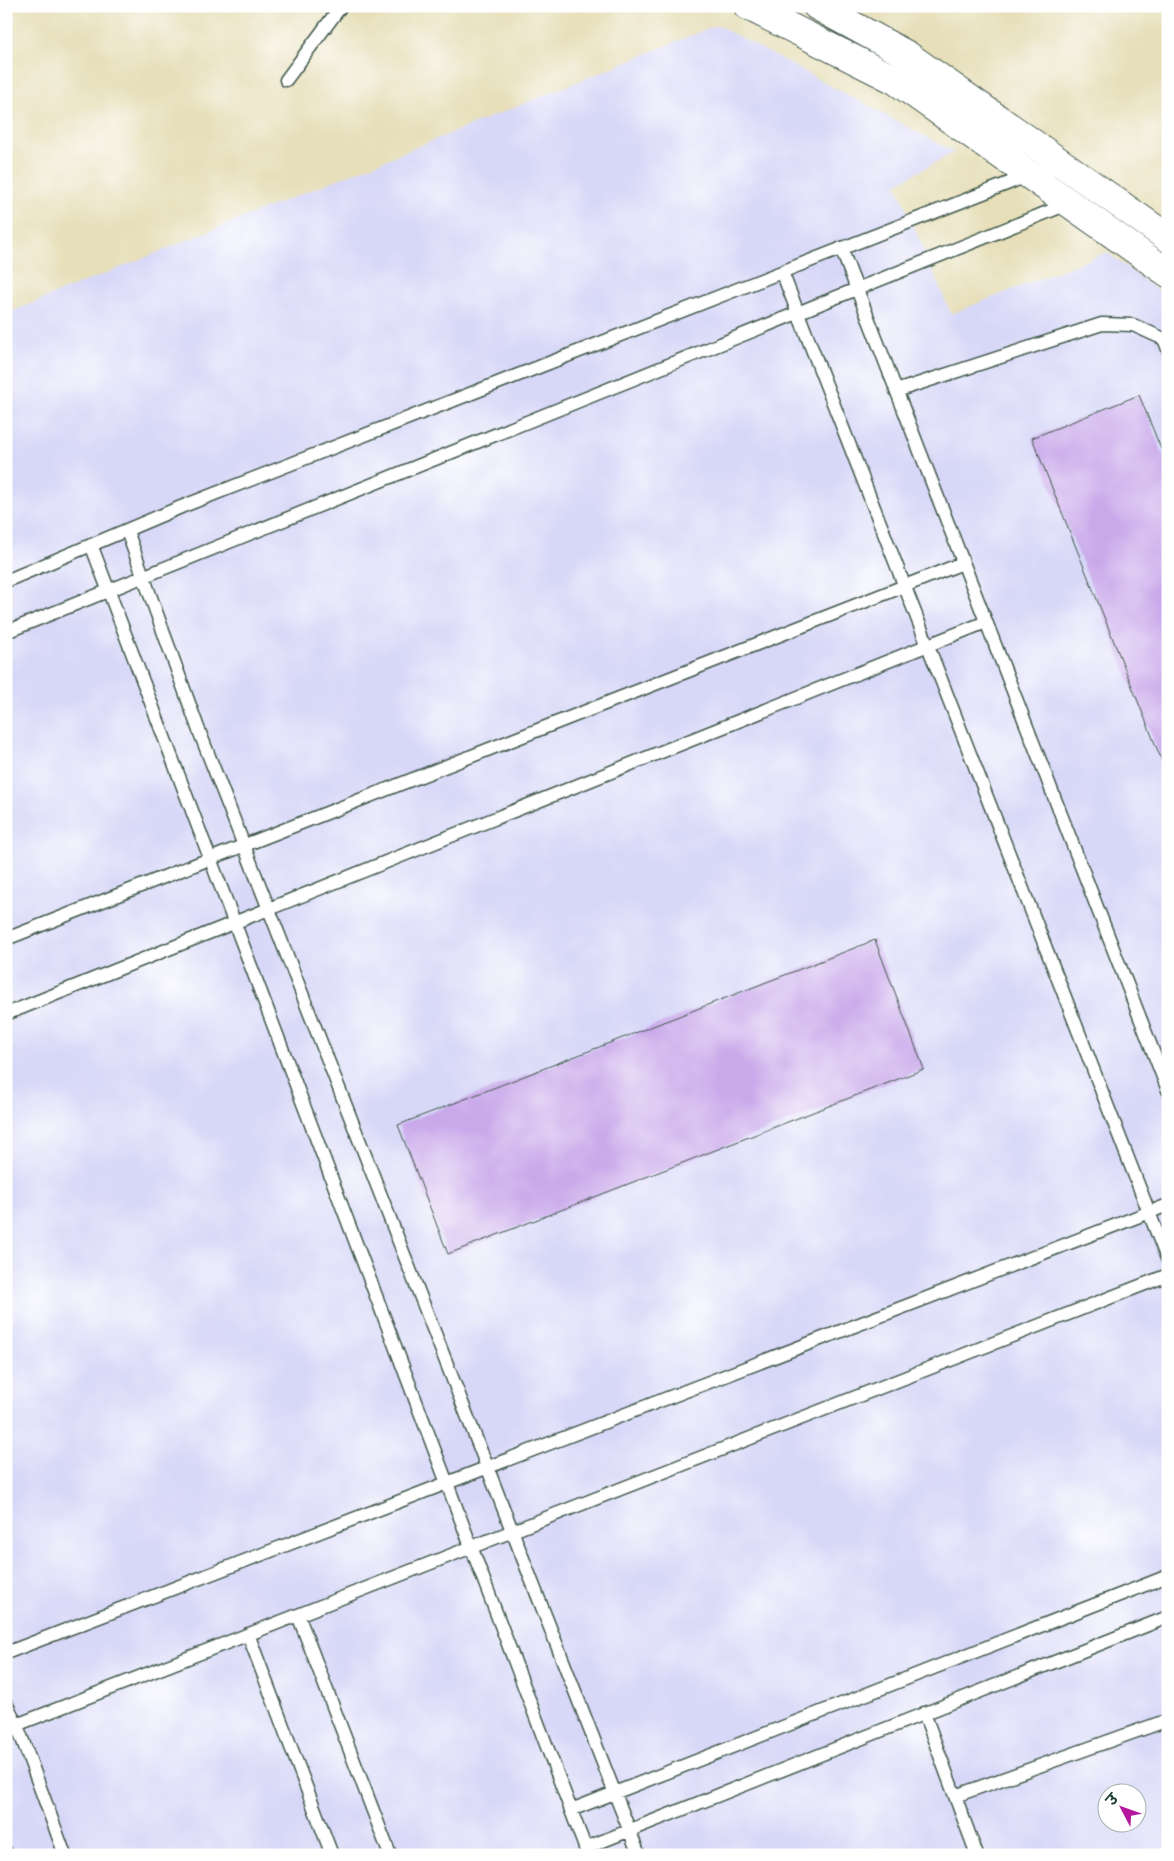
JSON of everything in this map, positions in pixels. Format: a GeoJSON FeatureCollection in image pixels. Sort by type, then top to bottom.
{"type":"FeatureCollection","features":[{"type":"Feature","properties":{"kind":"street"},"geometry":{"type":"LineString","coordinates":[[748,6],[895,80],[1168,273]]}},
{"type":"Feature","properties":{"kind":"street"},"geometry":{"type":"LineString","coordinates":[[817,6],[907,55],[1168,238]]}},
{"type":"Feature","properties":{"kind":"lane"},"geometry":{"type":"LineString","coordinates":[[286,80],[341,6]]}},
{"type":"Feature","properties":{"kind":"lane"},"geometry":{"type":"LineString","coordinates":[[6,582],[92,547],[181,507],[1060,162]]}},
{"type":"Feature","properties":{"kind":"lane"},"geometry":{"type":"LineString","coordinates":[[6,632],[1100,191]]}},
{"type":"Feature","properties":{"kind":"lane"},"geometry":{"type":"LineString","coordinates":[[841,248],[1168,1090]]}},
{"type":"Feature","properties":{"kind":"lane"},"geometry":{"type":"LineString","coordinates":[[782,272],[1168,1261]]}},
{"type":"Feature","properties":{"kind":"lane"},"geometry":{"type":"LineString","coordinates":[[896,391],[1102,324],[1133,325],[1166,343]]}},
{"type":"Feature","properties":{"kind":"lane"},"geometry":{"type":"LineString","coordinates":[[127,531],[198,728],[639,1855]]}},
{"type":"Feature","properties":{"kind":"lane"},"geometry":{"type":"LineString","coordinates":[[92,547],[587,1851],[629,1830],[1168,1617]]}},
{"type":"Feature","properties":{"kind":"lane"},"geometry":{"type":"LineString","coordinates":[[6,939],[963,563]]}},
{"type":"Feature","properties":{"kind":"lane"},"geometry":{"type":"LineString","coordinates":[[6,1014],[986,622]]}},
{"type":"Feature","properties":{"kind":"lane"},"geometry":{"type":"LineString","coordinates":[[6,1653],[1168,1205]]}},
{"type":"Feature","properties":{"kind":"lane"},"geometry":{"type":"LineString","coordinates":[[12,1727],[1168,1275]]}},
{"type":"Feature","properties":{"kind":"lane"},"geometry":{"type":"LineString","coordinates":[[571,1810],[1168,1576]]}},
{"type":"Feature","properties":{"kind":"lane"},"geometry":{"type":"LineString","coordinates":[[298,1615],[390,1855]]}},
{"type":"Feature","properties":{"kind":"lane"},"geometry":{"type":"LineString","coordinates":[[248,1634],[332,1855]]}},
{"type":"Feature","properties":{"kind":"lane"},"geometry":{"type":"LineString","coordinates":[[6,1703],[12,1727],[66,1855]]}},
{"type":"Feature","properties":{"kind":"lane"},"geometry":{"type":"LineString","coordinates":[[924,1713],[977,1855]]}},
{"type":"Feature","properties":{"kind":"lane"},"geometry":{"type":"LineString","coordinates":[[955,1796],[1168,1720]]}},
{"type":"Feature","properties":{"kind":"shaded area"},"geometry":{"type":"Polygon","coordinates":[[[717,25],[954,152],[896,184],[951,314],[1107,252],[1168,298],[1168,1855],[6,1855],[6,604],[13,600],[6,569],[6,314],[717,25]]]}},
{"type":"Feature","properties":{"kind":"building"},"geometry":{"type":"Polygon","coordinates":[[[1139,395],[1168,466],[1168,776],[1032,438],[1139,395]]]}},
{"type":"Feature","properties":{"kind":"building"},"geometry":{"type":"Polygon","coordinates":[[[875,940],[924,1069],[448,1254],[398,1125],[875,940]]]}}]}
